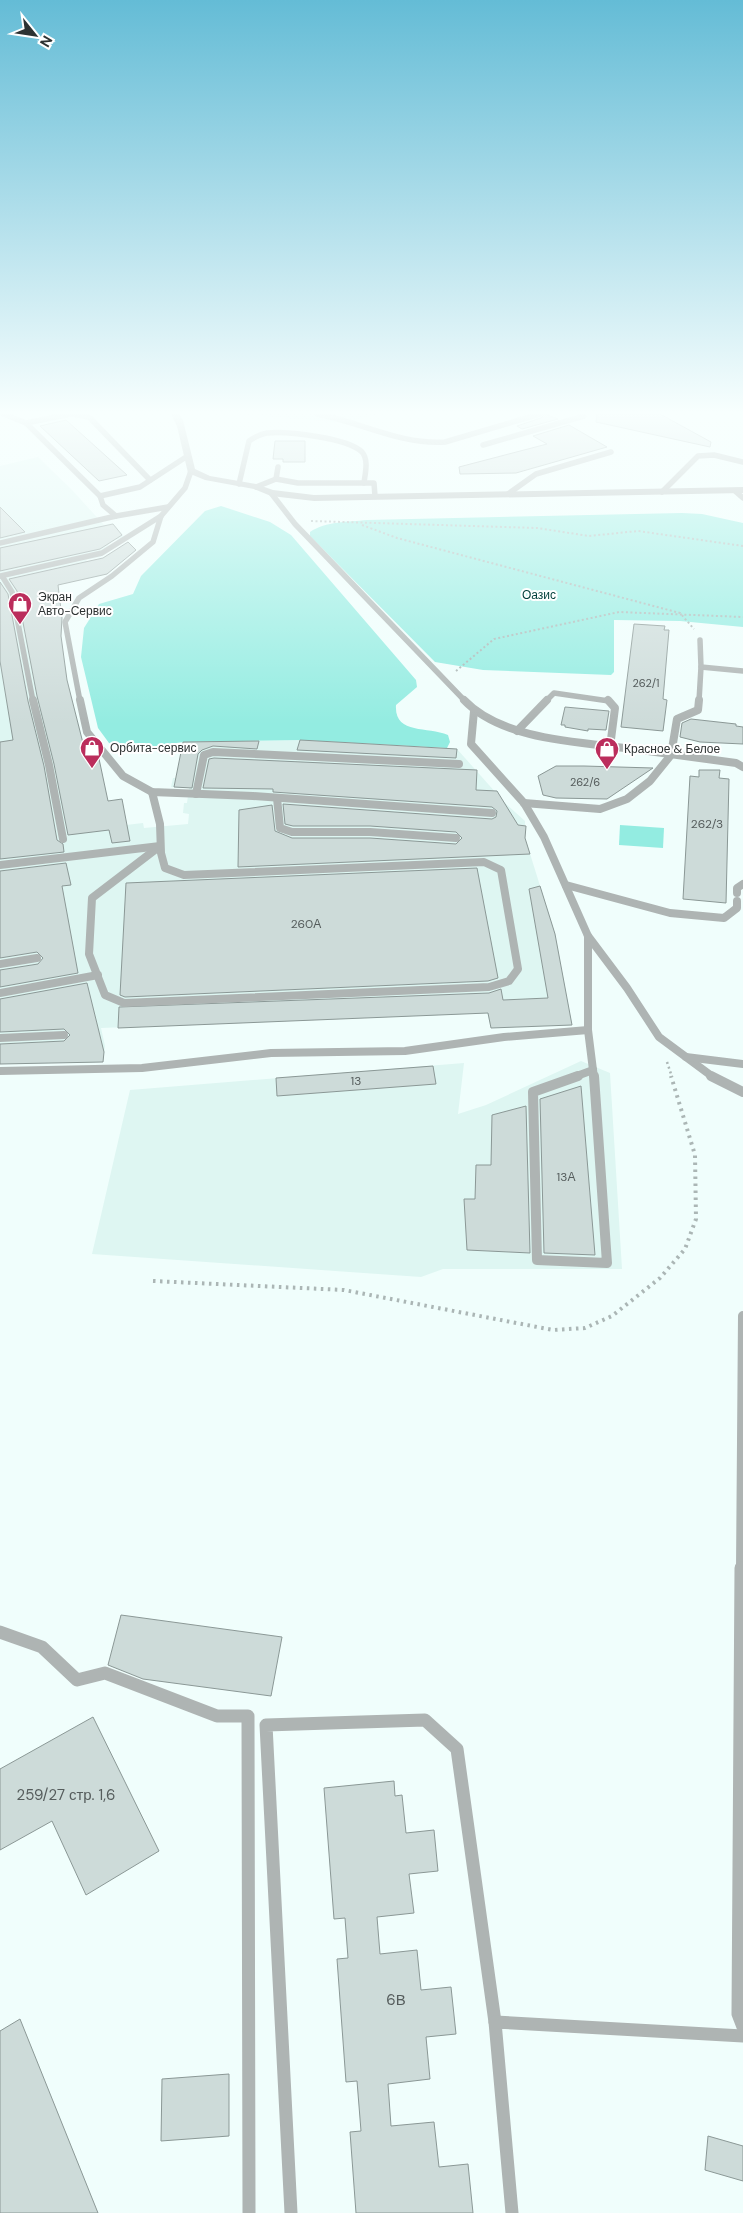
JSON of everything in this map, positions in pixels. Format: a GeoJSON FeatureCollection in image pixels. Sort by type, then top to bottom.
{"type":"FeatureCollection","features":[{"type":"Feature","properties":{"kind":"lane"},"geometry":{"type":"LineString","coordinates":[[0,543],[111,517]]}},
{"type":"Feature","properties":{"kind":"lane"},"geometry":{"type":"LineString","coordinates":[[63,839],[49,765],[36,718],[12,592],[1,576],[102,553],[159,517]]}},
{"type":"Feature","properties":{"kind":"lane"},"geometry":{"type":"LineString","coordinates":[[161,517],[153,542],[112,576],[79,598],[65,622],[87,732],[123,776],[152,792],[277,798],[492,813]]}},
{"type":"Feature","properties":{"kind":"lane"},"geometry":{"type":"LineString","coordinates":[[291,517],[474,711],[491,721],[517,731],[568,742],[736,763],[743,767]]}},
{"type":"Feature","properties":{"kind":"lane"},"geometry":{"type":"LineString","coordinates":[[524,803],[600,809],[627,799],[650,781],[671,754],[676,719],[698,710],[701,667],[700,640]]}},
{"type":"Feature","properties":{"kind":"lane"},"geometry":{"type":"LineString","coordinates":[[701,667],[743,671]]}},
{"type":"Feature","properties":{"kind":"lane"},"geometry":{"type":"LineString","coordinates":[[517,731],[554,693],[608,700],[615,708],[610,747]]}},
{"type":"Feature","properties":{"kind":"lane"},"geometry":{"type":"LineString","coordinates":[[474,711],[472,744],[524,803],[544,837],[588,936],[627,988],[659,1038],[714,1078],[743,1092]]}},
{"type":"Feature","properties":{"kind":"lane"},"geometry":{"type":"LineString","coordinates":[[196,794],[204,755],[213,752],[459,764]]}},
{"type":"Feature","properties":{"kind":"lane"},"geometry":{"type":"LineString","coordinates":[[152,792],[161,826],[160,846],[159,855],[165,868],[184,875],[484,862],[501,870],[518,969],[509,981],[489,987],[124,1003],[106,995],[89,954],[92,898],[160,846]]}},
{"type":"Feature","properties":{"kind":"lane"},"geometry":{"type":"LineString","coordinates":[[277,798],[280,828],[292,832],[370,832],[456,838]]}},
{"type":"Feature","properties":{"kind":"lane"},"geometry":{"type":"LineString","coordinates":[[0,865],[160,846]]}},
{"type":"Feature","properties":{"kind":"lane"},"geometry":{"type":"LineString","coordinates":[[566,885],[670,913],[724,918],[737,908],[737,888],[743,884]]}},
{"type":"Feature","properties":{"kind":"lane"},"geometry":{"type":"LineString","coordinates":[[588,936],[588,1030],[594,1070],[607,1263],[538,1260],[532,1112],[533,1092],[594,1070]]}},
{"type":"Feature","properties":{"kind":"lane"},"geometry":{"type":"LineString","coordinates":[[0,964],[38,958]]}},
{"type":"Feature","properties":{"kind":"lane"},"geometry":{"type":"LineString","coordinates":[[0,992],[98,975]]}},
{"type":"Feature","properties":{"kind":"lane"},"geometry":{"type":"LineString","coordinates":[[0,1071],[142,1068],[271,1053],[405,1051],[504,1037],[588,1030]]}},
{"type":"Feature","properties":{"kind":"lane"},"geometry":{"type":"LineString","coordinates":[[0,1038],[64,1035]]}},
{"type":"Feature","properties":{"kind":"lane"},"geometry":{"type":"LineString","coordinates":[[686,1057],[743,1064]]}},
{"type":"Feature","properties":{"kind":"lane"},"geometry":{"type":"LineString","coordinates":[[743,1316],[742,1680],[738,2014],[743,2027]]}},
{"type":"Feature","properties":{"kind":"lane"},"geometry":{"type":"LineString","coordinates":[[0,1632],[42,1647],[77,1680],[105,1673],[217,1716],[248,1716],[248,2213]]}},
{"type":"Feature","properties":{"kind":"lane"},"geometry":{"type":"LineString","coordinates":[[291,2213],[266,1725],[425,1720],[457,1749],[494,2022],[512,2213]]}},
{"type":"Feature","properties":{"kind":"lane"},"geometry":{"type":"LineString","coordinates":[[494,2022],[743,2036]]}},
{"type":"Feature","properties":{"kind":"path"},"geometry":{"type":"LineString","coordinates":[[293,520],[358,524],[537,528],[589,536],[638,531],[742,546],[743,550]]}},
{"type":"Feature","properties":{"kind":"path"},"geometry":{"type":"LineString","coordinates":[[358,524],[397,538],[682,615],[688,620],[700,640]]}},
{"type":"Feature","properties":{"kind":"path"},"geometry":{"type":"LineString","coordinates":[[445,681],[494,639],[619,612],[743,617]]}},
{"type":"Feature","properties":{"kind":"path"},"geometry":{"type":"LineString","coordinates":[[153,1281],[344,1290],[554,1330],[585,1328],[612,1316],[660,1278],[685,1249],[696,1219],[695,1155],[659,1038]]}},
{"type":"Feature","properties":{"kind":"shaded area"},"geometry":{"type":"Polygon","coordinates":[[[0,517],[97,517],[104,525],[113,523],[125,538],[111,541],[101,557],[86,560],[92,568],[38,581],[48,653],[109,827],[143,823],[144,828],[188,824],[189,814],[183,813],[184,803],[187,803],[189,788],[171,787],[173,778],[176,778],[183,742],[300,740],[457,749],[505,803],[525,821],[525,836],[514,836],[516,844],[527,844],[555,934],[572,1025],[491,1028],[487,1013],[101,1028],[105,1046],[103,1062],[0,1064],[0,517]]]}},
{"type":"Feature","properties":{"kind":"shaded area"},"geometry":{"type":"Polygon","coordinates":[[[581,1061],[610,1073],[622,1269],[443,1269],[421,1277],[92,1254],[130,1090],[464,1063],[458,1114],[486,1105],[581,1061]]]}},
{"type":"Feature","properties":{"kind":"green space"},"geometry":{"type":"Polygon","coordinates":[[[199,517],[256,517],[270,522],[291,535],[416,680],[417,687],[396,705],[400,721],[413,728],[448,735],[450,742],[447,748],[300,740],[183,742],[137,749],[124,749],[109,743],[98,728],[81,657],[84,628],[99,604],[133,594],[141,576],[199,517]]]}},
{"type":"Feature","properties":{"kind":"green space","name":"Оазис"},"geometry":{"type":"Polygon","coordinates":[[[490,517],[717,517],[743,523],[743,627],[680,621],[614,620],[614,672],[611,675],[483,670],[435,662],[310,536],[310,532],[323,526],[367,520],[490,517]]]}},
{"type":"Feature","properties":{"kind":"green space"},"geometry":{"type":"Polygon","coordinates":[[[620,825],[664,828],[663,848],[619,845],[620,825]]]}},
{"type":"Feature","properties":{"kind":"building"},"geometry":{"type":"Polygon","coordinates":[[[0,517],[10,517],[25,532],[0,538],[0,517]]]}},
{"type":"Feature","properties":{"kind":"building"},"geometry":{"type":"Polygon","coordinates":[[[113,524],[122,535],[100,549],[0,571],[0,548],[113,524]]]}},
{"type":"Feature","properties":{"kind":"building"},"geometry":{"type":"Polygon","coordinates":[[[128,542],[136,550],[107,574],[58,585],[62,618],[61,636],[67,680],[85,751],[94,750],[98,754],[108,801],[122,799],[130,841],[112,843],[109,830],[68,835],[54,764],[37,696],[17,591],[9,579],[103,558],[128,542]]]}},
{"type":"Feature","properties":{"kind":"building"},"geometry":{"type":"Polygon","coordinates":[[[0,582],[8,594],[28,701],[44,766],[57,840],[63,844],[64,852],[0,859],[0,742],[13,740],[0,661],[0,582]]]}},
{"type":"Feature","properties":{"kind":"building"},"geometry":{"type":"Polygon","coordinates":[[[634,624],[665,626],[664,630],[669,630],[663,699],[667,700],[663,731],[621,727],[634,624]]]}},
{"type":"Feature","properties":{"kind":"building"},"geometry":{"type":"Polygon","coordinates":[[[565,707],[609,711],[606,730],[588,729],[588,731],[561,725],[565,707]]]}},
{"type":"Feature","properties":{"kind":"building"},"geometry":{"type":"Polygon","coordinates":[[[691,719],[736,724],[736,726],[743,727],[743,744],[700,742],[680,737],[682,723],[691,719]]]}},
{"type":"Feature","properties":{"kind":"building"},"geometry":{"type":"Polygon","coordinates":[[[300,740],[457,749],[456,758],[297,750],[300,740]]]}},
{"type":"Feature","properties":{"kind":"building"},"geometry":{"type":"Polygon","coordinates":[[[259,741],[257,749],[213,746],[202,750],[198,754],[192,788],[174,787],[183,742],[259,741]]]}},
{"type":"Feature","properties":{"kind":"building"},"geometry":{"type":"Polygon","coordinates":[[[209,759],[477,770],[476,790],[497,791],[518,825],[526,826],[525,838],[530,854],[238,867],[239,810],[272,805],[275,831],[292,838],[370,838],[456,844],[462,838],[456,832],[370,826],[293,826],[285,824],[283,804],[492,819],[496,817],[497,811],[492,807],[273,792],[273,789],[203,788],[209,759]]]}},
{"type":"Feature","properties":{"kind":"building"},"geometry":{"type":"Polygon","coordinates":[[[556,766],[653,768],[607,799],[556,798],[543,795],[538,776],[556,766]]]}},
{"type":"Feature","properties":{"kind":"building"},"geometry":{"type":"Polygon","coordinates":[[[699,770],[720,770],[719,778],[729,779],[726,903],[683,899],[690,776],[699,777],[699,770]]]}},
{"type":"Feature","properties":{"kind":"building"},"geometry":{"type":"Polygon","coordinates":[[[66,863],[71,885],[62,886],[78,973],[0,987],[0,970],[38,964],[43,958],[37,952],[0,958],[0,871],[66,863]]]}},
{"type":"Feature","properties":{"kind":"building"},"geometry":{"type":"Polygon","coordinates":[[[477,868],[498,978],[488,981],[125,997],[120,995],[126,883],[477,868]]]}},
{"type":"Feature","properties":{"kind":"building"},"geometry":{"type":"Polygon","coordinates":[[[540,886],[555,934],[572,1025],[491,1028],[488,1013],[118,1028],[119,1007],[489,993],[501,989],[503,1000],[548,998],[529,889],[540,886]]]}},
{"type":"Feature","properties":{"kind":"building"},"geometry":{"type":"Polygon","coordinates":[[[87,983],[104,1052],[103,1062],[0,1064],[0,1044],[64,1041],[70,1035],[64,1029],[0,1032],[0,999],[87,983]]]}},
{"type":"Feature","properties":{"kind":"building"},"geometry":{"type":"Polygon","coordinates":[[[433,1066],[436,1084],[277,1096],[276,1078],[433,1066]]]}},
{"type":"Feature","properties":{"kind":"building"},"geometry":{"type":"Polygon","coordinates":[[[581,1086],[595,1255],[544,1253],[540,1099],[581,1086]]]}},
{"type":"Feature","properties":{"kind":"building"},"geometry":{"type":"Polygon","coordinates":[[[526,1106],[530,1253],[467,1250],[464,1199],[475,1199],[476,1165],[491,1165],[492,1115],[526,1106]]]}},
{"type":"Feature","properties":{"kind":"building"},"geometry":{"type":"Polygon","coordinates":[[[121,1615],[282,1637],[271,1696],[143,1679],[108,1665],[121,1615]]]}},
{"type":"Feature","properties":{"kind":"building"},"geometry":{"type":"Polygon","coordinates":[[[93,1717],[159,1851],[86,1895],[52,1821],[0,1850],[0,1769],[93,1717]]]}},
{"type":"Feature","properties":{"kind":"building"},"geometry":{"type":"Polygon","coordinates":[[[394,1781],[395,1796],[402,1795],[406,1833],[434,1830],[438,1871],[409,1874],[414,1913],[377,1917],[380,1954],[417,1950],[421,1990],[451,1987],[456,2034],[426,2037],[430,2079],[388,2084],[391,2126],[434,2122],[439,2167],[468,2164],[473,2213],[356,2213],[350,2132],[361,2131],[357,2081],[346,2082],[337,1959],[348,1958],[345,1918],[334,1919],[324,1788],[394,1781]]]}},
{"type":"Feature","properties":{"kind":"building"},"geometry":{"type":"Polygon","coordinates":[[[20,2019],[98,2213],[0,2213],[0,2031],[20,2019]]]}},
{"type":"Feature","properties":{"kind":"building"},"geometry":{"type":"Polygon","coordinates":[[[229,2074],[229,2136],[161,2141],[162,2079],[229,2074]]]}},
{"type":"Feature","properties":{"kind":"building"},"geometry":{"type":"Polygon","coordinates":[[[708,2136],[743,2146],[743,2181],[705,2170],[708,2136]]]}},
{"type":"Feature","properties":{"kind":"place","name":"Экран Авто-Сервис"},"geometry":{"type":"Point","coordinates":[20,625]}},
{"type":"Feature","properties":{"kind":"place","name":"Орбита-сервис"},"geometry":{"type":"Point","coordinates":[92,769]}},
{"type":"Feature","properties":{"kind":"place","name":"Красное & Белое"},"geometry":{"type":"Point","coordinates":[607,770]}}]}
